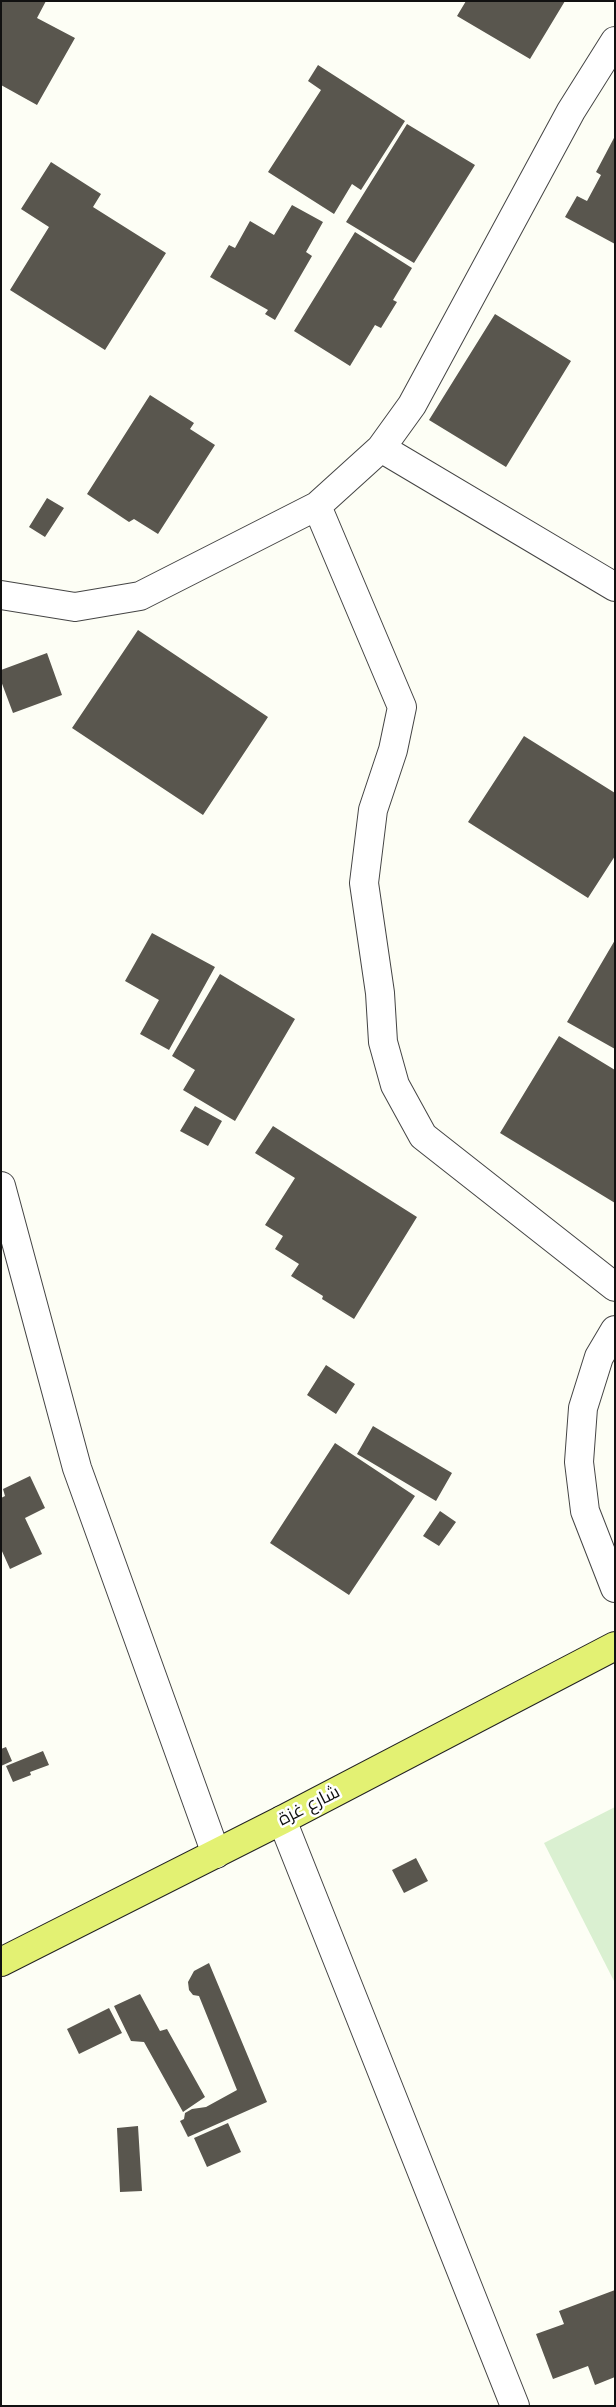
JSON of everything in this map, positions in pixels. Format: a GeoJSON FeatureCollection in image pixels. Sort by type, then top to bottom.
{"type":"FeatureCollection","features":[{"type":"Feature","properties":{"kind":"main road","name":"شارع غزة"},"geometry":{"type":"LineString","coordinates":[[1,1962],[216,1854],[615,1646]]}},
{"type":"Feature","properties":{"kind":"street"},"geometry":{"type":"LineString","coordinates":[[1,595],[75,606],[140,596],[317,506],[380,448],[412,405],[571,111],[615,41]]}},
{"type":"Feature","properties":{"kind":"street"},"geometry":{"type":"LineString","coordinates":[[380,448],[615,587]]}},
{"type":"Feature","properties":{"kind":"street"},"geometry":{"type":"LineString","coordinates":[[317,506],[402,707],[394,750],[374,810],[364,883],[380,993],[383,1042],[395,1084],[423,1136],[615,1287]]}},
{"type":"Feature","properties":{"kind":"street"},"geometry":{"type":"LineString","coordinates":[[1,1186],[77,1468],[216,1854]]}},
{"type":"Feature","properties":{"kind":"street"},"geometry":{"type":"LineString","coordinates":[[615,1330],[598,1357],[583,1408],[579,1462],[584,1511],[615,1588]]}},
{"type":"Feature","properties":{"kind":"street"},"geometry":{"type":"LineString","coordinates":[[282,1820],[515,2406]]}},
{"type":"Feature","properties":{"kind":"green space"},"geometry":{"type":"Polygon","coordinates":[[[615,1807],[615,1983],[544,1843],[615,1807]]]}},
{"type":"Feature","properties":{"kind":"building"},"geometry":{"type":"Polygon","coordinates":[[[1,1],[46,1],[37,18],[75,38],[37,105],[1,85],[1,1]]]}},
{"type":"Feature","properties":{"kind":"building"},"geometry":{"type":"Polygon","coordinates":[[[466,1],[565,1],[530,59],[457,16],[466,1]]]}},
{"type":"Feature","properties":{"kind":"building"},"geometry":{"type":"Polygon","coordinates":[[[318,65],[405,121],[361,190],[352,184],[334,214],[268,172],[321,90],[308,81],[318,65]]]}},
{"type":"Feature","properties":{"kind":"building"},"geometry":{"type":"Polygon","coordinates":[[[407,124],[475,165],[414,263],[346,222],[407,124]]]}},
{"type":"Feature","properties":{"kind":"building"},"geometry":{"type":"Polygon","coordinates":[[[615,136],[615,244],[565,217],[577,196],[587,201],[601,175],[596,172],[615,136]]]}},
{"type":"Feature","properties":{"kind":"building"},"geometry":{"type":"Polygon","coordinates":[[[51,162],[101,194],[93,207],[166,253],[105,350],[10,290],[49,227],[21,209],[51,162]]]}},
{"type":"Feature","properties":{"kind":"building"},"geometry":{"type":"Polygon","coordinates":[[[292,205],[323,222],[306,252],[312,256],[275,320],[265,314],[268,310],[210,277],[229,245],[235,248],[250,221],[274,235],[292,205]]]}},
{"type":"Feature","properties":{"kind":"building"},"geometry":{"type":"Polygon","coordinates":[[[355,232],[412,268],[393,300],[397,302],[381,328],[375,325],[350,366],[294,331],[355,232]]]}},
{"type":"Feature","properties":{"kind":"building"},"geometry":{"type":"Polygon","coordinates":[[[495,314],[571,361],[506,467],[429,420],[495,314]]]}},
{"type":"Feature","properties":{"kind":"building"},"geometry":{"type":"Polygon","coordinates":[[[150,395],[194,423],[190,429],[215,445],[158,534],[134,519],[129,522],[87,494],[150,395]]]}},
{"type":"Feature","properties":{"kind":"building"},"geometry":{"type":"Polygon","coordinates":[[[47,498],[64,508],[45,537],[29,527],[47,498]]]}},
{"type":"Feature","properties":{"kind":"building"},"geometry":{"type":"Polygon","coordinates":[[[138,630],[268,717],[203,815],[72,728],[138,630]]]}},
{"type":"Feature","properties":{"kind":"building"},"geometry":{"type":"Polygon","coordinates":[[[47,653],[62,695],[13,713],[1,681],[1,670],[47,653]]]}},
{"type":"Feature","properties":{"kind":"building"},"geometry":{"type":"Polygon","coordinates":[[[524,736],[615,793],[615,856],[588,898],[468,822],[524,736]]]}},
{"type":"Feature","properties":{"kind":"building"},"geometry":{"type":"Polygon","coordinates":[[[152,933],[215,967],[169,1050],[140,1034],[159,1000],[125,981],[152,933]]]}},
{"type":"Feature","properties":{"kind":"building"},"geometry":{"type":"Polygon","coordinates":[[[615,940],[615,1049],[567,1022],[615,940]]]}},
{"type":"Feature","properties":{"kind":"building"},"geometry":{"type":"Polygon","coordinates":[[[220,974],[295,1019],[235,1121],[183,1090],[195,1070],[172,1056],[220,974]]]}},
{"type":"Feature","properties":{"kind":"building"},"geometry":{"type":"Polygon","coordinates":[[[559,1036],[615,1070],[615,1203],[500,1133],[559,1036]]]}},
{"type":"Feature","properties":{"kind":"building"},"geometry":{"type":"Polygon","coordinates":[[[195,1106],[222,1121],[208,1146],[180,1131],[195,1106]]]}},
{"type":"Feature","properties":{"kind":"building"},"geometry":{"type":"Polygon","coordinates":[[[273,1126],[417,1217],[354,1319],[322,1299],[323,1296],[291,1276],[299,1264],[275,1249],[283,1236],[265,1225],[295,1178],[255,1153],[273,1126]]]}},
{"type":"Feature","properties":{"kind":"building"},"geometry":{"type":"Polygon","coordinates":[[[326,1365],[355,1384],[336,1414],[307,1395],[326,1365]]]}},
{"type":"Feature","properties":{"kind":"building"},"geometry":{"type":"Polygon","coordinates":[[[373,1426],[452,1473],[436,1501],[357,1454],[373,1426]]]}},
{"type":"Feature","properties":{"kind":"building"},"geometry":{"type":"Polygon","coordinates":[[[335,1443],[415,1496],[349,1595],[270,1543],[335,1443]]]}},
{"type":"Feature","properties":{"kind":"building"},"geometry":{"type":"Polygon","coordinates":[[[30,1476],[45,1508],[25,1518],[42,1554],[10,1569],[1,1549],[1,1498],[5,1496],[3,1489],[30,1476]]]}},
{"type":"Feature","properties":{"kind":"building"},"geometry":{"type":"Polygon","coordinates":[[[440,1511],[456,1522],[439,1546],[423,1536],[440,1511]]]}},
{"type":"Feature","properties":{"kind":"building"},"geometry":{"type":"Polygon","coordinates":[[[6,1747],[12,1761],[1,1766],[1,1749],[6,1747]]]}},
{"type":"Feature","properties":{"kind":"building"},"geometry":{"type":"Polygon","coordinates":[[[43,1751],[49,1765],[30,1772],[31,1775],[13,1782],[6,1766],[43,1751]]]}},
{"type":"Feature","properties":{"kind":"building"},"geometry":{"type":"Polygon","coordinates":[[[416,1858],[428,1881],[404,1893],[392,1870],[416,1858]]]}},
{"type":"Feature","properties":{"kind":"building"},"geometry":{"type":"Polygon","coordinates":[[[209,1963],[267,2102],[188,2137],[180,2121],[184,2119],[185,2113],[192,2109],[206,2107],[237,2090],[199,1996],[193,1995],[189,1990],[188,1982],[194,1971],[209,1963]]]}},
{"type":"Feature","properties":{"kind":"building"},"geometry":{"type":"Polygon","coordinates":[[[140,1994],[160,2031],[167,2029],[205,2097],[183,2112],[144,2042],[131,2041],[114,2006],[140,1994]]]}},
{"type":"Feature","properties":{"kind":"building"},"geometry":{"type":"Polygon","coordinates":[[[109,2008],[122,2033],[79,2054],[67,2029],[109,2008]]]}},
{"type":"Feature","properties":{"kind":"building"},"geometry":{"type":"Polygon","coordinates":[[[228,2123],[241,2152],[207,2167],[194,2138],[228,2123]]]}},
{"type":"Feature","properties":{"kind":"building"},"geometry":{"type":"Polygon","coordinates":[[[138,2126],[142,2191],[120,2192],[117,2128],[138,2126]]]}},
{"type":"Feature","properties":{"kind":"building"},"geometry":{"type":"Polygon","coordinates":[[[615,2290],[615,2377],[595,2385],[588,2366],[553,2379],[536,2334],[564,2324],[559,2311],[615,2290]]]}}]}
